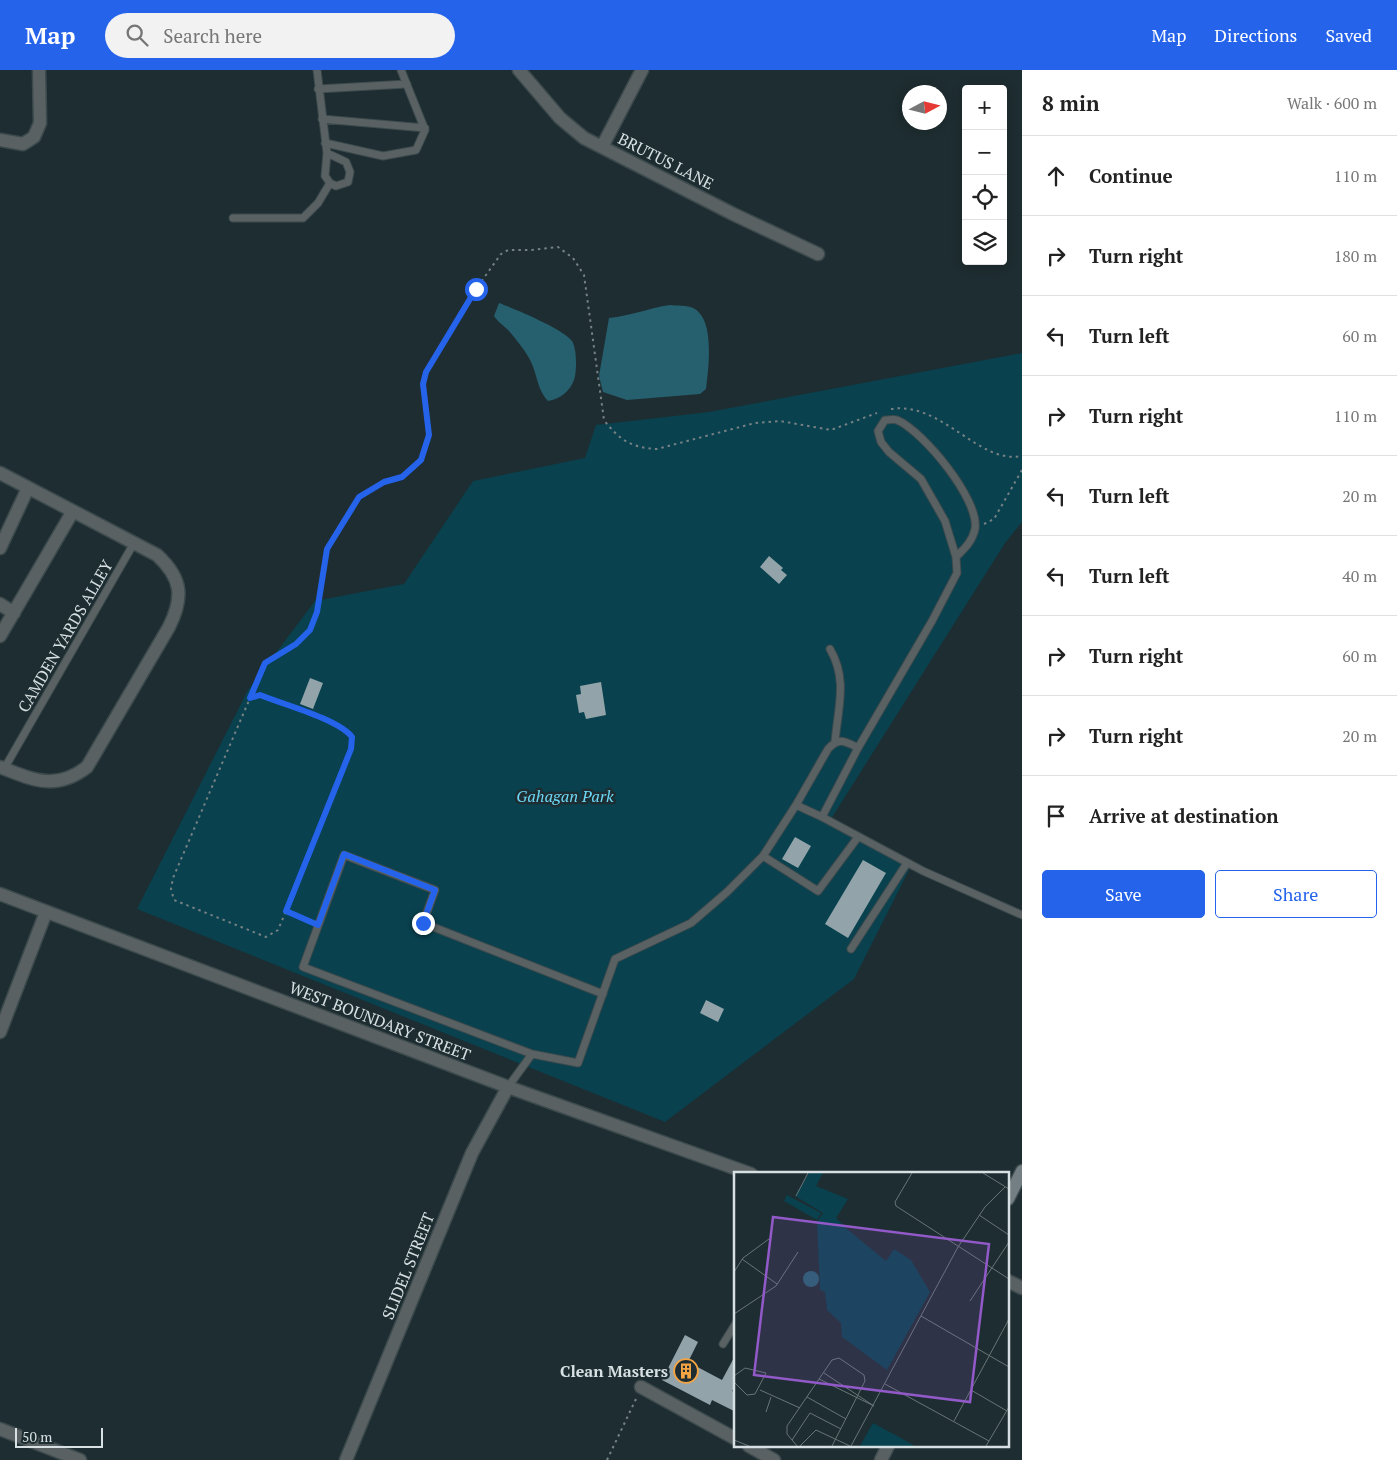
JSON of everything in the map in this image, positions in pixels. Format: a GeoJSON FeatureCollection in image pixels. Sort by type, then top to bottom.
{"type":"FeatureCollection","features":[{"type":"Feature","properties":{"kind":"street"},"geometry":{"type":"LineString","coordinates":[[0,140],[23,144],[34,137],[40,123],[40,70]]}},
{"type":"Feature","properties":{"kind":"street","name":"BRUTUS LANE"},"geometry":{"type":"LineString","coordinates":[[519,70],[560,118],[584,138],[733,214],[818,254]]}},
{"type":"Feature","properties":{"kind":"street"},"geometry":{"type":"LineString","coordinates":[[602,147],[642,70]]}},
{"type":"Feature","properties":{"kind":"street"},"geometry":{"type":"LineString","coordinates":[[0,473],[156,555],[166,564],[178,585],[176,613],[169,627],[87,766],[68,779],[40,782],[2,768]]}},
{"type":"Feature","properties":{"kind":"street"},"geometry":{"type":"LineString","coordinates":[[0,548],[28,488]]}},
{"type":"Feature","properties":{"kind":"street"},"geometry":{"type":"LineString","coordinates":[[0,636],[73,511]]}},
{"type":"Feature","properties":{"kind":"street"},"geometry":{"type":"LineString","coordinates":[[0,604],[14,613]]}},
{"type":"Feature","properties":{"kind":"street","name":"WEST BOUNDARY STREET"},"geometry":{"type":"LineString","coordinates":[[0,894],[508,1087],[745,1172]]}},
{"type":"Feature","properties":{"kind":"street"},"geometry":{"type":"LineString","coordinates":[[0,1032],[46,912]]}},
{"type":"Feature","properties":{"kind":"street","name":"SLIDEL STREET"},"geometry":{"type":"LineString","coordinates":[[346,1460],[472,1152],[508,1087]]}},
{"type":"Feature","properties":{"kind":"street"},"geometry":{"type":"LineString","coordinates":[[1009,1197],[1022,1171]]}},
{"type":"Feature","properties":{"kind":"street"},"geometry":{"type":"LineString","coordinates":[[1009,1282],[1022,1288]]}},
{"type":"Feature","properties":{"kind":"street"},"geometry":{"type":"LineString","coordinates":[[641,1387],[734,1438]]}},
{"type":"Feature","properties":{"kind":"street"},"geometry":{"type":"LineString","coordinates":[[0,1430],[78,1460]]}},
{"type":"Feature","properties":{"kind":"street"},"geometry":{"type":"LineString","coordinates":[[753,1448],[774,1460]]}},
{"type":"Feature","properties":{"kind":"street"},"geometry":{"type":"LineString","coordinates":[[881,1460],[887,1448]]}},
{"type":"Feature","properties":{"kind":"lane"},"geometry":{"type":"LineString","coordinates":[[317,70],[327,153],[325,176],[330,183],[340,186],[348,182],[350,172],[346,162],[327,153]]}},
{"type":"Feature","properties":{"kind":"lane"},"geometry":{"type":"LineString","coordinates":[[325,143],[383,156],[416,150],[425,128],[401,70]]}},
{"type":"Feature","properties":{"kind":"lane"},"geometry":{"type":"LineString","coordinates":[[318,89],[407,84]]}},
{"type":"Feature","properties":{"kind":"lane"},"geometry":{"type":"LineString","coordinates":[[322,119],[425,128]]}},
{"type":"Feature","properties":{"kind":"lane"},"geometry":{"type":"LineString","coordinates":[[233,218],[303,218],[318,203],[330,183]]}},
{"type":"Feature","properties":{"kind":"lane"},"geometry":{"type":"LineString","coordinates":[[822,817],[858,748],[932,621],[957,573],[956,557],[945,520],[921,479],[889,452],[881,442],[878,431],[885,420],[896,420],[931,448],[959,482],[972,509],[975,528],[970,545],[956,557]]}},
{"type":"Feature","properties":{"kind":"lane","name":"CAMDEN YARDS ALLEY"},"geometry":{"type":"LineString","coordinates":[[2,768],[134,544]]}},
{"type":"Feature","properties":{"kind":"lane"},"geometry":{"type":"LineString","coordinates":[[830,649],[839,665],[842,679],[835,742]]}},
{"type":"Feature","properties":{"kind":"lane"},"geometry":{"type":"LineString","coordinates":[[603,994],[423,923],[435,890],[344,854],[304,967],[532,1054],[578,1063],[603,994],[615,959],[691,923],[727,892],[763,856],[796,805],[828,749],[835,742],[842,740],[858,748]]}},
{"type":"Feature","properties":{"kind":"lane"},"geometry":{"type":"LineString","coordinates":[[796,805],[907,863],[1022,915]]}},
{"type":"Feature","properties":{"kind":"lane"},"geometry":{"type":"LineString","coordinates":[[763,856],[818,891],[858,837]]}},
{"type":"Feature","properties":{"kind":"lane"},"geometry":{"type":"LineString","coordinates":[[851,949],[907,863]]}},
{"type":"Feature","properties":{"kind":"lane"},"geometry":{"type":"LineString","coordinates":[[508,1087],[532,1054]]}},
{"type":"Feature","properties":{"kind":"lane"},"geometry":{"type":"LineString","coordinates":[[722,1344],[734,1326]]}},
{"type":"Feature","properties":{"kind":"path"},"geometry":{"type":"LineString","coordinates":[[250,698],[260,695],[335,724],[347,730],[352,737],[351,749],[278,930],[266,936],[174,900],[171,895],[173,878],[250,698],[265,663],[296,644],[310,630],[317,612],[327,549],[359,497],[384,482],[402,477],[421,460],[429,435],[423,384],[426,372],[488,270],[508,250],[558,247],[574,258],[584,275],[604,420],[614,434],[628,444],[641,448],[657,449],[755,423],[780,421],[831,430],[885,410],[901,408],[922,412],[943,421],[969,439],[1002,456],[1022,456]]}},
{"type":"Feature","properties":{"kind":"path"},"geometry":{"type":"LineString","coordinates":[[975,528],[994,519],[1022,470]]}},
{"type":"Feature","properties":{"kind":"path"},"geometry":{"type":"LineString","coordinates":[[286,911],[318,925]]}},
{"type":"Feature","properties":{"kind":"path"},"geometry":{"type":"LineString","coordinates":[[607,1460],[641,1387]]}},
{"type":"Feature","properties":{"kind":"green space","name":"Gahagan Park"},"geometry":{"type":"Polygon","coordinates":[[[1022,353],[1022,522],[1005,543],[831,819],[913,862],[854,979],[665,1122],[137,909],[248,690],[315,601],[404,584],[473,481],[585,458],[596,425],[709,412],[1022,353]]]}},
{"type":"Feature","properties":{"kind":"shaded area"},"geometry":{"type":"Polygon","coordinates":[[[499,303],[549,325],[567,336],[574,344],[576,366],[574,380],[570,388],[560,396],[548,401],[544,396],[527,355],[510,332],[494,316],[499,303]]]}},
{"type":"Feature","properties":{"kind":"shaded area"},"geometry":{"type":"Polygon","coordinates":[[[670,305],[693,308],[700,314],[705,323],[709,346],[706,389],[700,394],[627,400],[603,392],[599,376],[609,318],[670,305]]]}},
{"type":"Feature","properties":{"kind":"building"},"geometry":{"type":"Polygon","coordinates":[[[769,556],[783,568],[781,570],[787,575],[779,584],[760,567],[769,556]]]}},
{"type":"Feature","properties":{"kind":"building"},"geometry":{"type":"Polygon","coordinates":[[[310,678],[323,683],[313,709],[300,704],[310,678]]]}},
{"type":"Feature","properties":{"kind":"building"},"geometry":{"type":"Polygon","coordinates":[[[601,682],[606,715],[586,719],[584,712],[579,713],[576,695],[581,694],[580,686],[601,682]]]}},
{"type":"Feature","properties":{"kind":"building"},"geometry":{"type":"Polygon","coordinates":[[[795,837],[811,846],[798,868],[782,859],[795,837]]]}},
{"type":"Feature","properties":{"kind":"building"},"geometry":{"type":"Polygon","coordinates":[[[863,860],[886,873],[848,938],[825,924],[863,860]]]}},
{"type":"Feature","properties":{"kind":"building"},"geometry":{"type":"Polygon","coordinates":[[[706,1000],[724,1009],[718,1022],[700,1013],[706,1000]]]}},
{"type":"Feature","properties":{"kind":"building","name":"Clean Masters"},"geometry":{"type":"Polygon","coordinates":[[[685,1335],[698,1342],[688,1362],[722,1380],[734,1358],[734,1388],[732,1391],[734,1392],[734,1411],[712,1400],[710,1405],[662,1380],[685,1335]]]}},
{"type":"Feature","properties":{"kind":"place","name":"Clean Masters"},"geometry":{"type":"Point","coordinates":[686,1371]}},
{"type":"Feature","properties":{"kind":"route"},"geometry":{"type":"LineString","coordinates":[[423,923],[435,890],[344,854],[318,925],[286,911],[351,749],[352,737],[347,730],[335,724],[260,695],[250,698],[265,663],[296,644],[310,630],[317,612],[327,549],[359,497],[384,482],[402,477],[421,460],[429,435],[423,384],[426,372],[476,289]]}}]}
